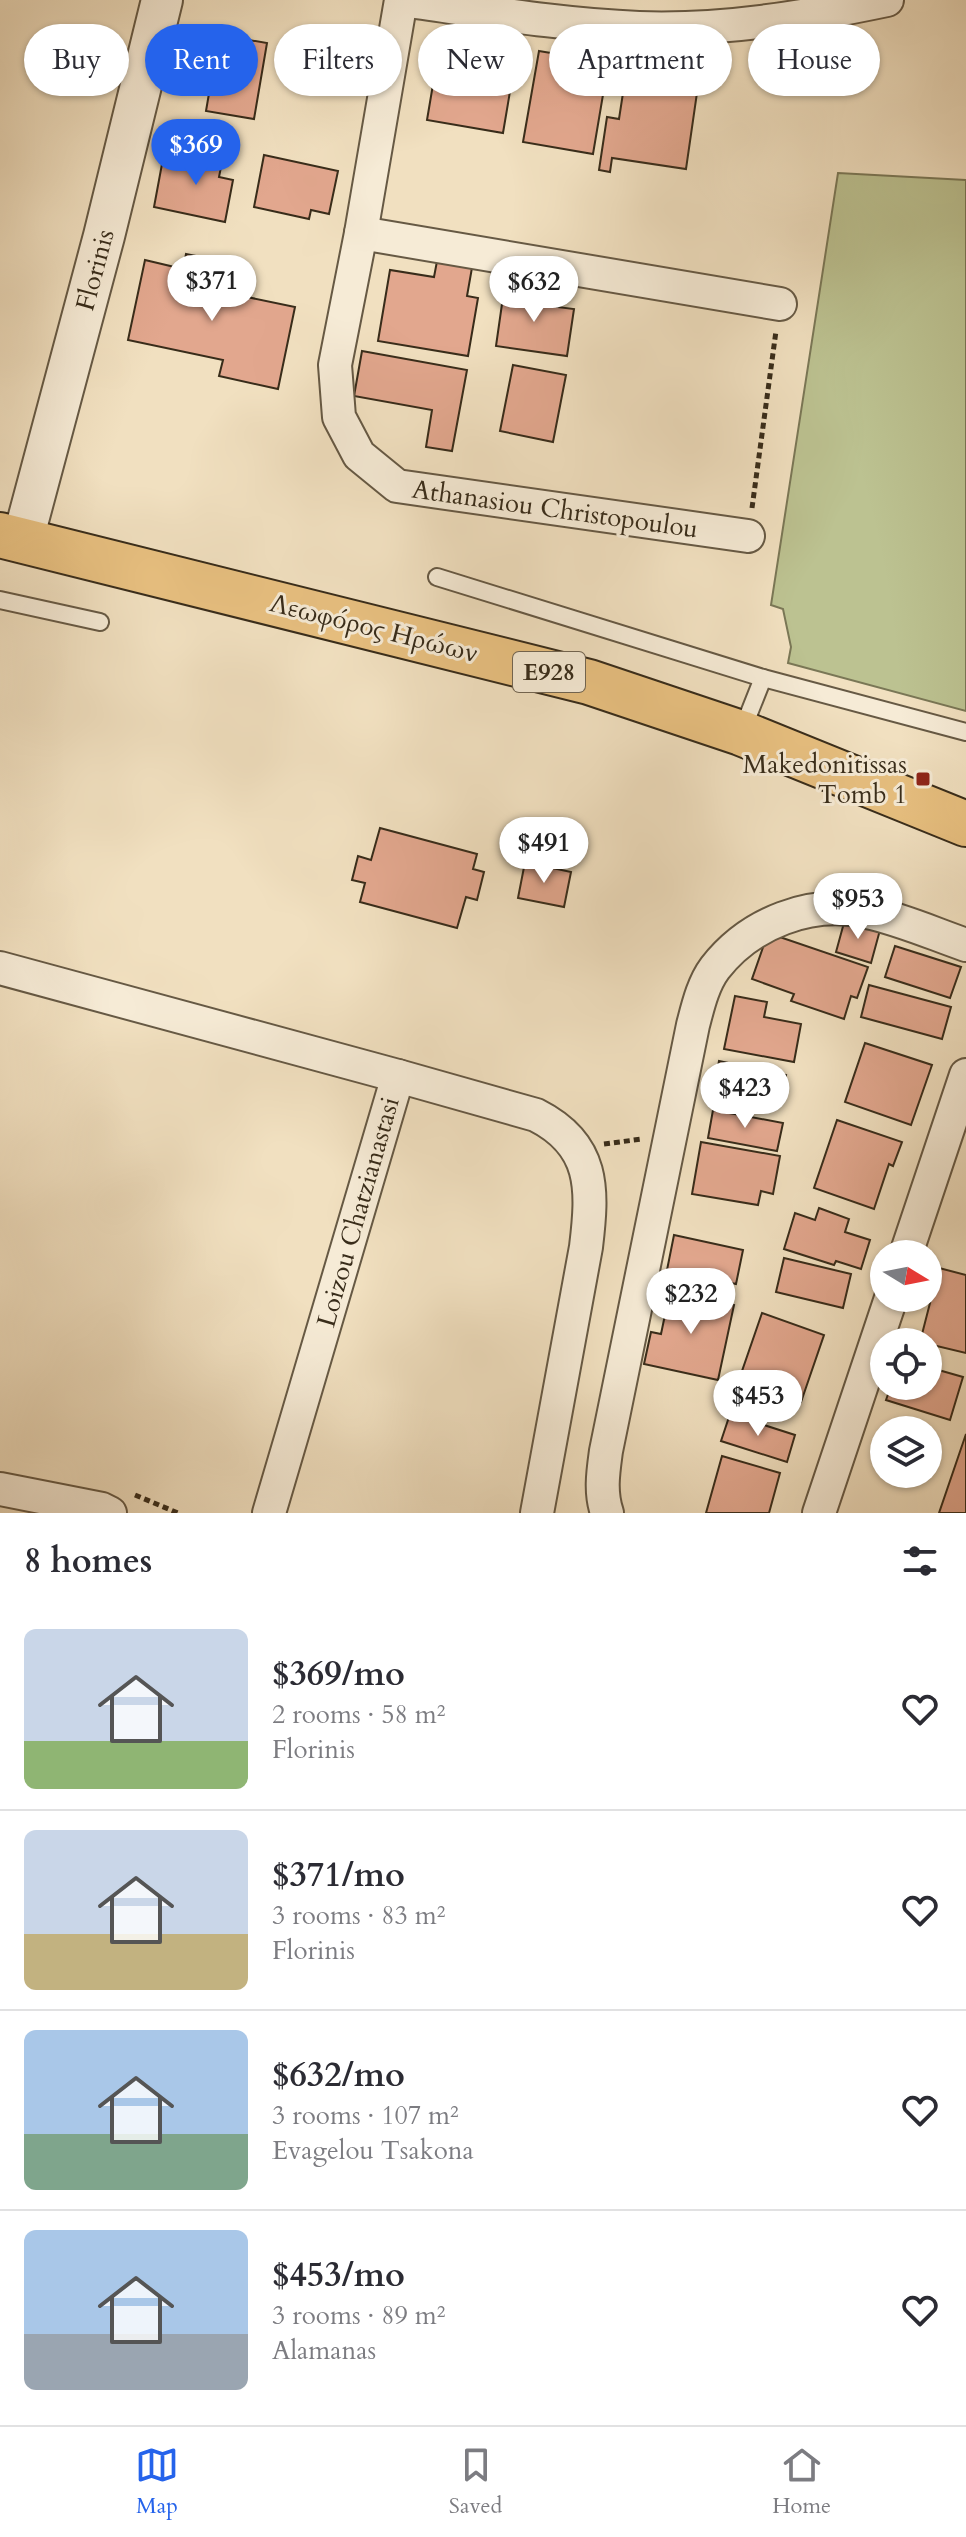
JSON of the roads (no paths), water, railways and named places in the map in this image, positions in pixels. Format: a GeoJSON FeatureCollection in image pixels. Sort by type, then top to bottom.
{"type":"FeatureCollection","features":[{"type":"Feature","properties":{"kind":"main road","name":"Λεωφόρος Ηρώων"},"geometry":{"type":"LineString","coordinates":[[11,537],[589,682],[741,733],[966,824]]}},
{"type":"Feature","properties":{"kind":"street","name":"Florinis"},"geometry":{"type":"LineString","coordinates":[[11,537],[104,236],[162,0]]}},
{"type":"Feature","properties":{"kind":"street"},"geometry":{"type":"LineString","coordinates":[[402,0],[556,21],[640,28],[740,25],[887,0]]}},
{"type":"Feature","properties":{"kind":"street","name":"Athanasiou Christopoulou"},"geometry":{"type":"LineString","coordinates":[[402,0],[335,365],[339,417],[359,455],[397,486],[748,536]]}},
{"type":"Feature","properties":{"kind":"street"},"geometry":{"type":"LineString","coordinates":[[361,233],[780,304]]}},
{"type":"Feature","properties":{"kind":"street"},"geometry":{"type":"LineString","coordinates":[[607,1513],[602,1491],[606,1451],[693,1025],[700,999],[713,971],[739,941],[771,923],[819,909],[869,912],[966,945]]}},
{"type":"Feature","properties":{"kind":"street","name":"Loizou Chatzianastasi"},"geometry":{"type":"LineString","coordinates":[[0,968],[398,1076],[269,1513]]}},
{"type":"Feature","properties":{"kind":"street"},"geometry":{"type":"LineString","coordinates":[[911,1240],[966,1075]]}},
{"type":"Feature","properties":{"kind":"street"},"geometry":{"type":"LineString","coordinates":[[398,1076],[536,1115],[557,1126],[576,1148],[587,1171],[591,1205],[586,1247],[537,1513]]}},
{"type":"Feature","properties":{"kind":"street"},"geometry":{"type":"LineString","coordinates":[[819,1513],[886,1312]]}},
{"type":"Feature","properties":{"kind":"street"},"geometry":{"type":"LineString","coordinates":[[0,1489],[110,1513]]}},
{"type":"Feature","properties":{"kind":"lane"},"geometry":{"type":"LineString","coordinates":[[437,577],[763,678],[966,732]]}},
{"type":"Feature","properties":{"kind":"lane"},"geometry":{"type":"LineString","coordinates":[[0,600],[100,622]]}},
{"type":"Feature","properties":{"kind":"lane"},"geometry":{"type":"LineString","coordinates":[[741,733],[763,678]]}},
{"type":"Feature","properties":{"kind":"place","name":"Makedonitissas Tomb 1"},"geometry":{"type":"Point","coordinates":[923,779]}}]}
